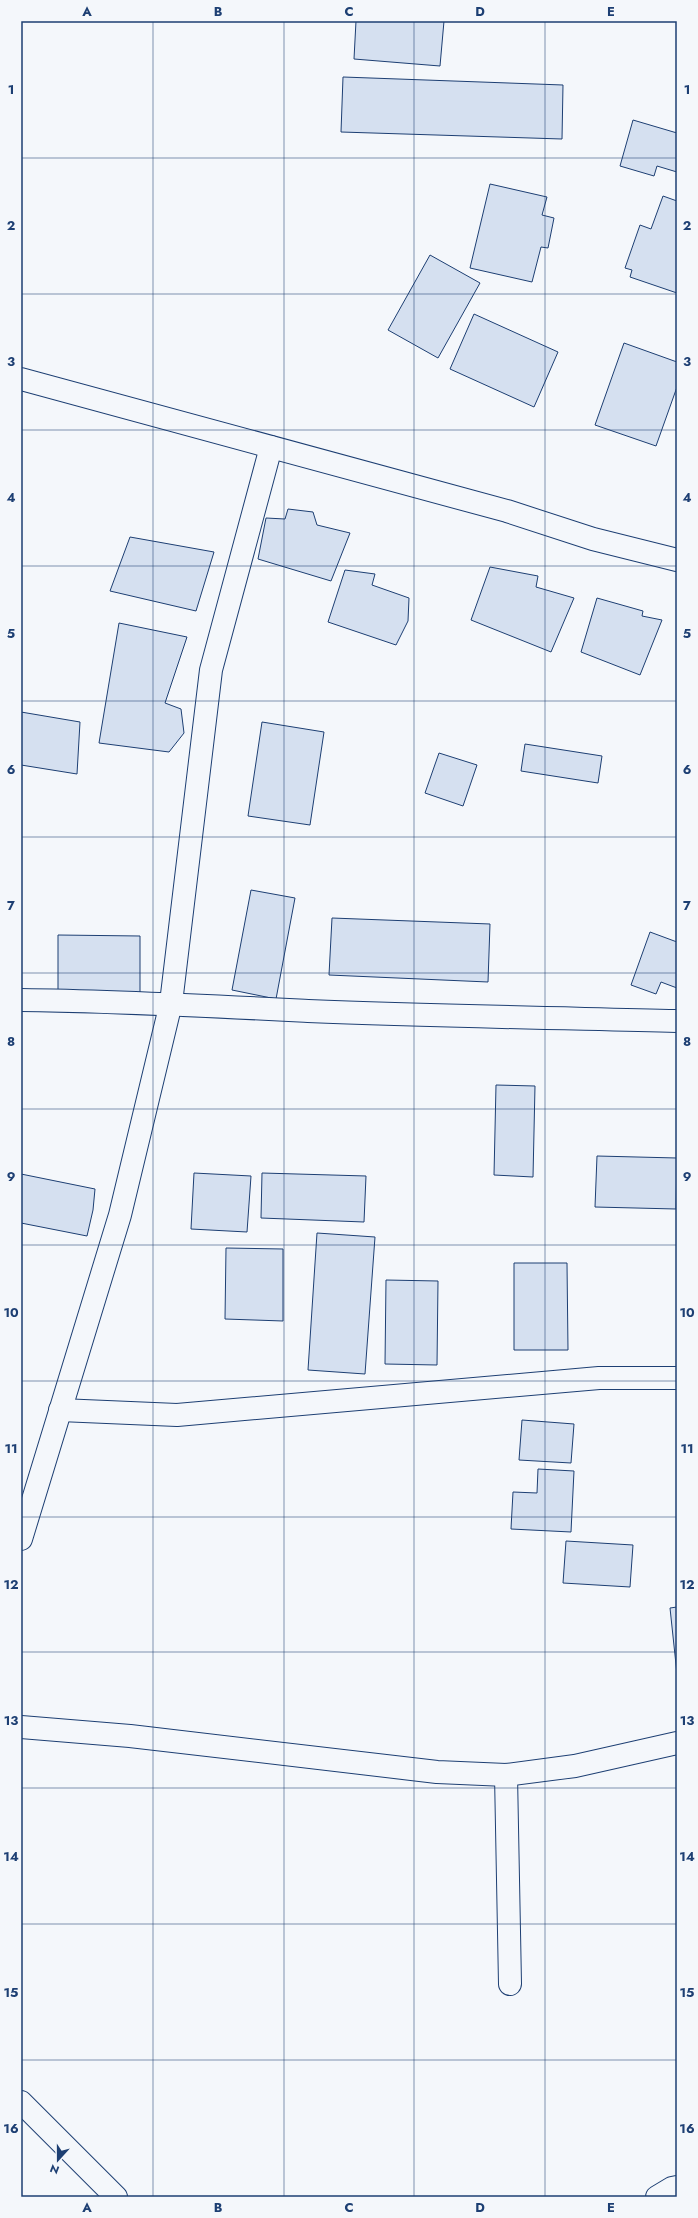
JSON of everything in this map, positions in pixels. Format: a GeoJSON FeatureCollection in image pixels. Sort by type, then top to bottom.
{"type":"FeatureCollection","features":[{"type":"Feature","properties":{"kind":"street"},"geometry":{"type":"LineString","coordinates":[[21,379],[507,511],[593,539],[677,560]]}},
{"type":"Feature","properties":{"kind":"street"},"geometry":{"type":"LineString","coordinates":[[21,1539],[120,1215],[171,1003],[211,670],[271,447]]}},
{"type":"Feature","properties":{"kind":"street"},"geometry":{"type":"LineString","coordinates":[[21,1000],[171,1003],[308,1011],[677,1021]]}},
{"type":"Feature","properties":{"kind":"street"},"geometry":{"type":"LineString","coordinates":[[60,1410],[177,1415],[599,1378],[677,1378]]}},
{"type":"Feature","properties":{"kind":"street"},"geometry":{"type":"LineString","coordinates":[[21,1727],[130,1736],[437,1772],[506,1776],[575,1766],[677,1743]]}},
{"type":"Feature","properties":{"kind":"street"},"geometry":{"type":"LineString","coordinates":[[506,1776],[510,1984]]}},
{"type":"Feature","properties":{"kind":"street"},"geometry":{"type":"LineString","coordinates":[[21,2102],[116,2197]]}},
{"type":"Feature","properties":{"kind":"street"},"geometry":{"type":"LineString","coordinates":[[657,2197],[672,2188],[677,2187]]}},
{"type":"Feature","properties":{"kind":"building"},"geometry":{"type":"Polygon","coordinates":[[[356,21],[444,21],[440,66],[354,59],[356,21]]]}},
{"type":"Feature","properties":{"kind":"building"},"geometry":{"type":"Polygon","coordinates":[[[343,77],[563,85],[562,139],[341,132],[343,77]]]}},
{"type":"Feature","properties":{"kind":"building"},"geometry":{"type":"Polygon","coordinates":[[[633,120],[677,133],[677,172],[657,166],[654,176],[620,166],[633,120]]]}},
{"type":"Feature","properties":{"kind":"building"},"geometry":{"type":"Polygon","coordinates":[[[490,184],[547,197],[542,215],[554,218],[548,248],[541,247],[532,282],[470,268],[490,184]]]}},
{"type":"Feature","properties":{"kind":"building"},"geometry":{"type":"Polygon","coordinates":[[[663,196],[677,201],[677,293],[630,277],[632,270],[625,268],[640,225],[651,229],[663,196]]]}},
{"type":"Feature","properties":{"kind":"building"},"geometry":{"type":"Polygon","coordinates":[[[430,255],[480,283],[438,358],[388,330],[430,255]]]}},
{"type":"Feature","properties":{"kind":"building"},"geometry":{"type":"Polygon","coordinates":[[[474,314],[558,352],[534,407],[450,369],[474,314]]]}},
{"type":"Feature","properties":{"kind":"building"},"geometry":{"type":"Polygon","coordinates":[[[624,343],[677,362],[677,387],[656,446],[595,425],[624,343]]]}},
{"type":"Feature","properties":{"kind":"building"},"geometry":{"type":"Polygon","coordinates":[[[288,509],[313,512],[317,525],[350,533],[331,581],[258,559],[266,518],[285,519],[288,509]]]}},
{"type":"Feature","properties":{"kind":"building"},"geometry":{"type":"Polygon","coordinates":[[[130,537],[214,552],[196,611],[110,591],[130,537]]]}},
{"type":"Feature","properties":{"kind":"building"},"geometry":{"type":"Polygon","coordinates":[[[490,567],[538,576],[536,587],[574,598],[551,652],[471,620],[490,567]]]}},
{"type":"Feature","properties":{"kind":"building"},"geometry":{"type":"Polygon","coordinates":[[[345,570],[375,574],[372,585],[409,598],[408,621],[396,645],[328,622],[345,570]]]}},
{"type":"Feature","properties":{"kind":"building"},"geometry":{"type":"Polygon","coordinates":[[[597,598],[643,611],[642,616],[662,620],[640,675],[581,652],[597,598]]]}},
{"type":"Feature","properties":{"kind":"building"},"geometry":{"type":"Polygon","coordinates":[[[119,623],[187,637],[165,703],[181,709],[184,733],[169,752],[99,743],[119,623]]]}},
{"type":"Feature","properties":{"kind":"building"},"geometry":{"type":"Polygon","coordinates":[[[21,712],[80,722],[77,774],[21,765],[21,712]]]}},
{"type":"Feature","properties":{"kind":"building"},"geometry":{"type":"Polygon","coordinates":[[[262,722],[324,732],[310,825],[248,816],[262,722]]]}},
{"type":"Feature","properties":{"kind":"building"},"geometry":{"type":"Polygon","coordinates":[[[525,744],[602,756],[598,783],[521,771],[525,744]]]}},
{"type":"Feature","properties":{"kind":"building"},"geometry":{"type":"Polygon","coordinates":[[[439,753],[477,765],[463,806],[425,793],[439,753]]]}},
{"type":"Feature","properties":{"kind":"building"},"geometry":{"type":"Polygon","coordinates":[[[251,890],[295,898],[276,999],[232,990],[251,890]]]}},
{"type":"Feature","properties":{"kind":"building"},"geometry":{"type":"Polygon","coordinates":[[[332,918],[490,924],[488,982],[329,975],[332,918]]]}},
{"type":"Feature","properties":{"kind":"building"},"geometry":{"type":"Polygon","coordinates":[[[650,932],[677,942],[677,988],[661,982],[656,994],[631,985],[650,932]]]}},
{"type":"Feature","properties":{"kind":"building"},"geometry":{"type":"Polygon","coordinates":[[[58,935],[140,936],[140,993],[58,992],[58,935]]]}},
{"type":"Feature","properties":{"kind":"building"},"geometry":{"type":"Polygon","coordinates":[[[496,1085],[535,1086],[533,1177],[494,1175],[496,1085]]]}},
{"type":"Feature","properties":{"kind":"building"},"geometry":{"type":"Polygon","coordinates":[[[597,1156],[677,1158],[676,1209],[595,1207],[597,1156]]]}},
{"type":"Feature","properties":{"kind":"building"},"geometry":{"type":"Polygon","coordinates":[[[194,1173],[251,1176],[247,1232],[191,1229],[194,1173]]]}},
{"type":"Feature","properties":{"kind":"building"},"geometry":{"type":"Polygon","coordinates":[[[262,1173],[366,1176],[364,1222],[261,1218],[262,1173]]]}},
{"type":"Feature","properties":{"kind":"building"},"geometry":{"type":"Polygon","coordinates":[[[21,1174],[95,1189],[93,1210],[87,1236],[21,1223],[21,1174]]]}},
{"type":"Feature","properties":{"kind":"building"},"geometry":{"type":"Polygon","coordinates":[[[317,1233],[375,1237],[365,1374],[308,1370],[317,1233]]]}},
{"type":"Feature","properties":{"kind":"building"},"geometry":{"type":"Polygon","coordinates":[[[226,1248],[283,1249],[283,1321],[225,1319],[226,1248]]]}},
{"type":"Feature","properties":{"kind":"building"},"geometry":{"type":"Polygon","coordinates":[[[514,1263],[567,1263],[568,1350],[514,1350],[514,1263]]]}},
{"type":"Feature","properties":{"kind":"building"},"geometry":{"type":"Polygon","coordinates":[[[386,1280],[438,1281],[437,1365],[385,1364],[386,1280]]]}},
{"type":"Feature","properties":{"kind":"building"},"geometry":{"type":"Polygon","coordinates":[[[522,1420],[574,1424],[571,1463],[519,1460],[522,1420]]]}},
{"type":"Feature","properties":{"kind":"building"},"geometry":{"type":"Polygon","coordinates":[[[538,1469],[574,1471],[571,1532],[511,1529],[513,1492],[537,1493],[538,1469]]]}},
{"type":"Feature","properties":{"kind":"building"},"geometry":{"type":"Polygon","coordinates":[[[566,1541],[633,1545],[630,1587],[563,1583],[566,1541]]]}},
{"type":"Feature","properties":{"kind":"building"},"geometry":{"type":"Polygon","coordinates":[[[677,1607],[677,1674],[670,1608],[677,1607]]]}}]}
